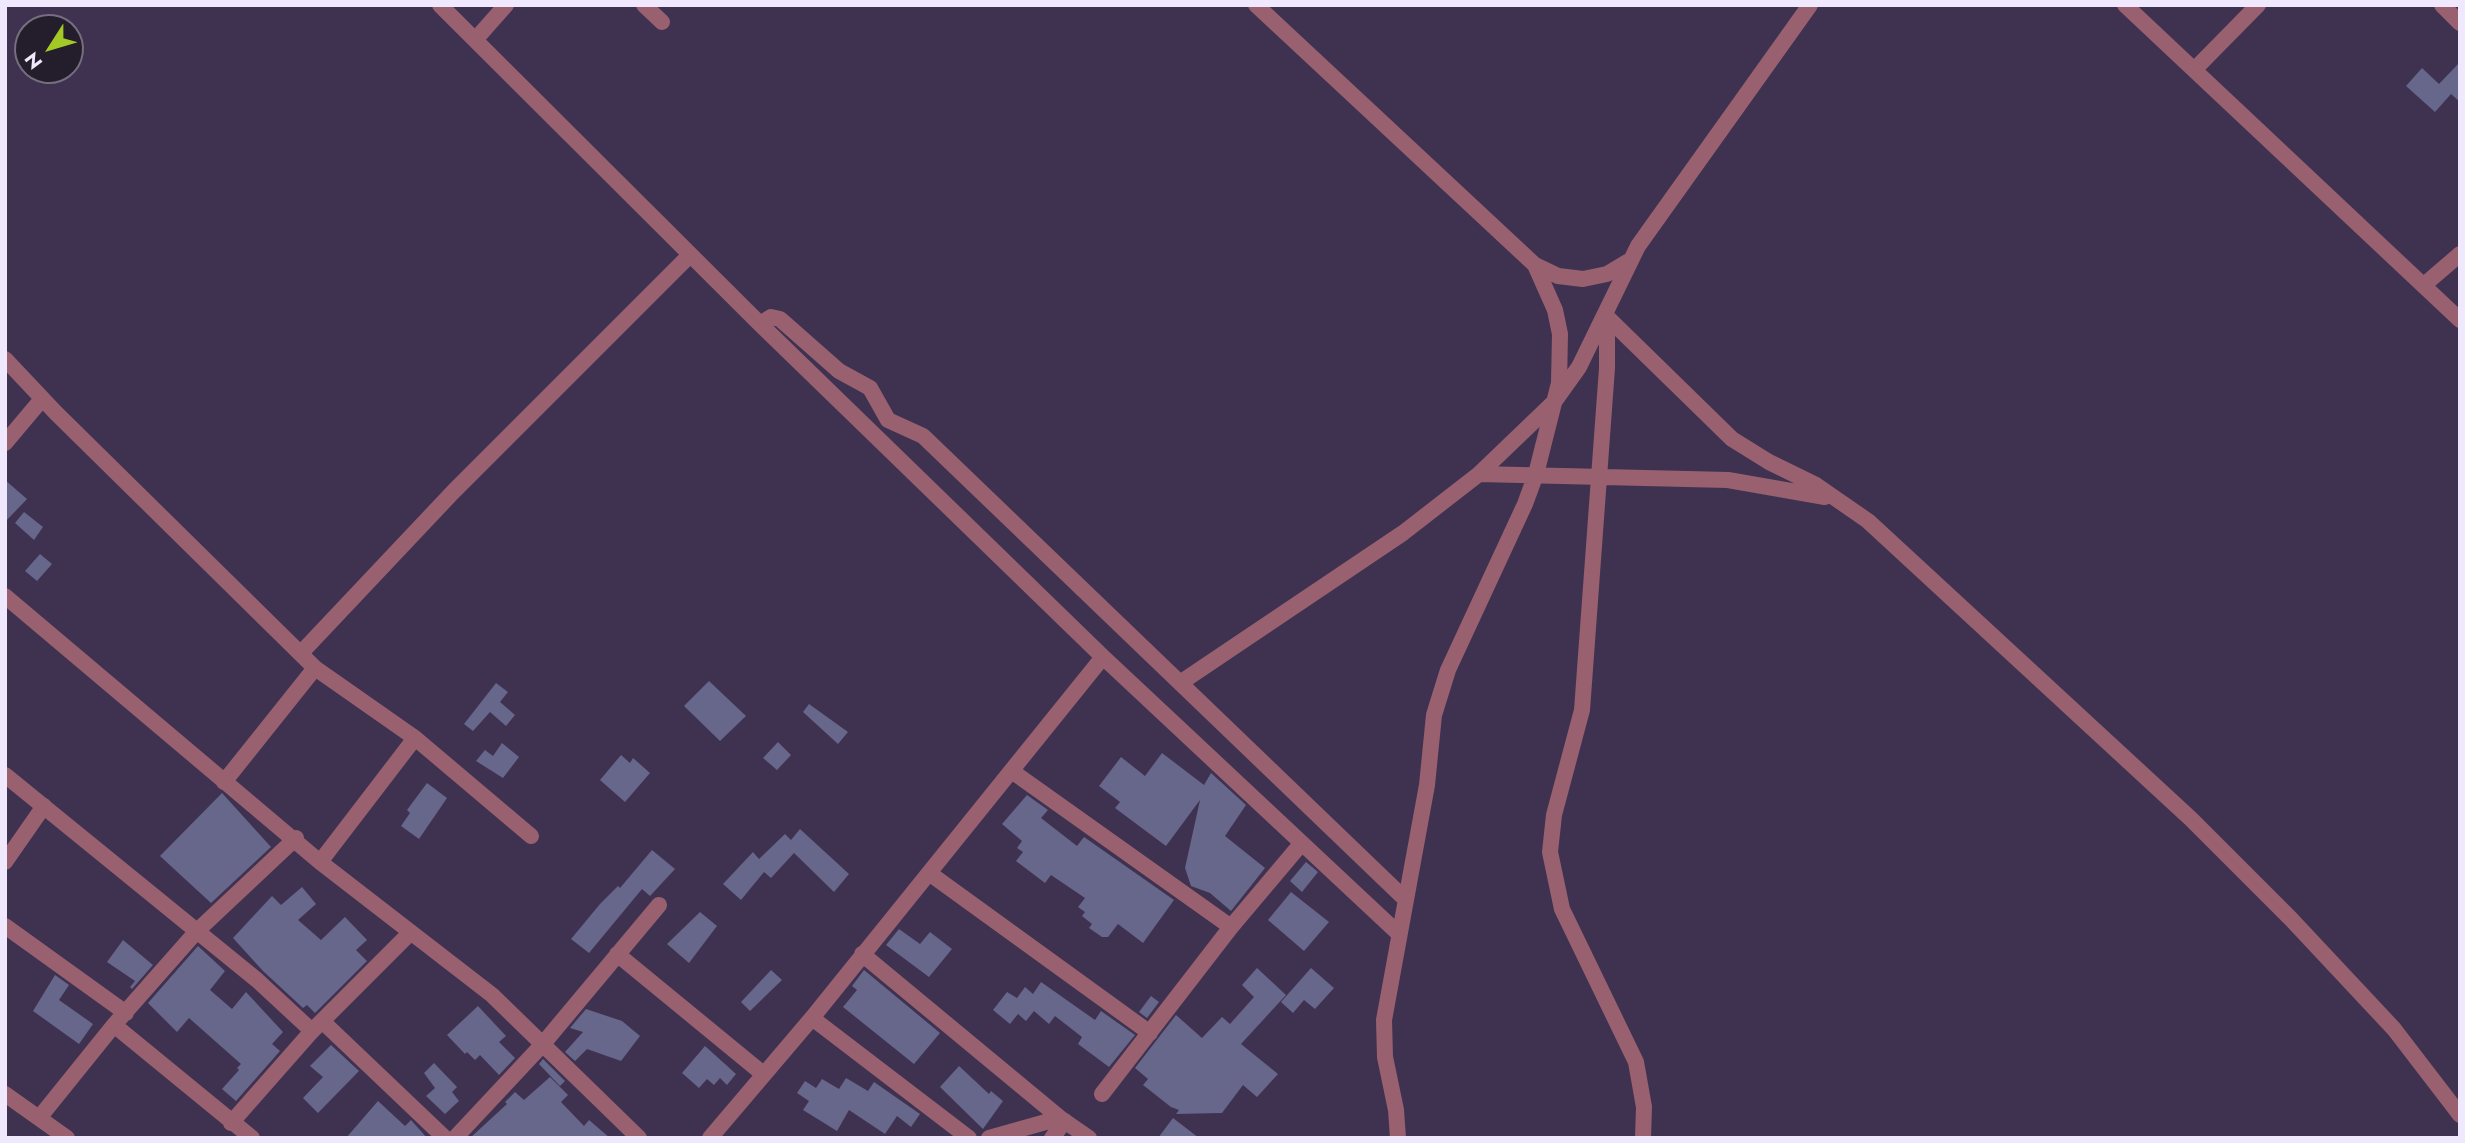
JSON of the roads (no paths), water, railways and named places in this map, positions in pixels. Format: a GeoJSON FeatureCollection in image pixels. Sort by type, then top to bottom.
{"type":"FeatureCollection","features":[{"type":"Feature","properties":{"kind":"street"},"geometry":{"type":"LineString","coordinates":[[440,5],[760,324],[1102,657],[1399,934]]}},
{"type":"Feature","properties":{"kind":"street"},"geometry":{"type":"LineString","coordinates":[[475,40],[506,5]]}},
{"type":"Feature","properties":{"kind":"street"},"geometry":{"type":"LineString","coordinates":[[644,5],[662,22]]}},
{"type":"Feature","properties":{"kind":"street"},"geometry":{"type":"LineString","coordinates":[[1256,5],[1535,265],[1558,276],[1583,279],[1608,274],[1629,261]]}},
{"type":"Feature","properties":{"kind":"street"},"geometry":{"type":"LineString","coordinates":[[1180,683],[1380,549],[1479,474],[1554,402],[1579,367],[1629,261],[1810,5]]}},
{"type":"Feature","properties":{"kind":"street"},"geometry":{"type":"LineString","coordinates":[[2125,5],[2460,320]]}},
{"type":"Feature","properties":{"kind":"street"},"geometry":{"type":"LineString","coordinates":[[2195,69],[2258,5]]}},
{"type":"Feature","properties":{"kind":"street"},"geometry":{"type":"LineString","coordinates":[[2441,5],[2460,23]]}},
{"type":"Feature","properties":{"kind":"street"},"geometry":{"type":"LineString","coordinates":[[2424,285],[2460,254]]}},
{"type":"Feature","properties":{"kind":"street"},"geometry":{"type":"LineString","coordinates":[[301,653],[453,492],[690,255]]}},
{"type":"Feature","properties":{"kind":"street"},"geometry":{"type":"LineString","coordinates":[[1398,1138],[1395,1101],[1385,1057],[1384,1020],[1427,785],[1430,738],[1440,692],[1536,474],[1560,370],[1560,334],[1551,298],[1535,265]]}},
{"type":"Feature","properties":{"kind":"street"},"geometry":{"type":"LineString","coordinates":[[760,324],[771,317],[780,319],[839,371],[870,388],[888,420],[923,436],[1405,899]]}},
{"type":"Feature","properties":{"kind":"street"},"geometry":{"type":"LineString","coordinates":[[1604,318],[1607,368],[1582,710],[1554,815],[1550,852],[1562,909],[1636,1062],[1644,1107],[1643,1138]]}},
{"type":"Feature","properties":{"kind":"street"},"geometry":{"type":"LineString","coordinates":[[1604,318],[1732,439],[1843,502],[1878,530],[2242,868],[2395,1029],[2460,1115]]}},
{"type":"Feature","properties":{"kind":"street"},"geometry":{"type":"LineString","coordinates":[[5,359],[42,399],[315,668],[415,738],[531,836]]}},
{"type":"Feature","properties":{"kind":"street"},"geometry":{"type":"LineString","coordinates":[[5,443],[42,399]]}},
{"type":"Feature","properties":{"kind":"street"},"geometry":{"type":"LineString","coordinates":[[1479,474],[1752,482],[1843,502]]}},
{"type":"Feature","properties":{"kind":"street"},"geometry":{"type":"LineString","coordinates":[[5,596],[224,782],[296,838],[320,862],[492,995],[639,1138]]}},
{"type":"Feature","properties":{"kind":"street"},"geometry":{"type":"LineString","coordinates":[[710,1138],[1013,772],[1102,657]]}},
{"type":"Feature","properties":{"kind":"street"},"geometry":{"type":"LineString","coordinates":[[224,782],[315,668]]}},
{"type":"Feature","properties":{"kind":"street"},"geometry":{"type":"LineString","coordinates":[[320,862],[415,738]]}},
{"type":"Feature","properties":{"kind":"street"},"geometry":{"type":"LineString","coordinates":[[1013,772],[1231,927]]}},
{"type":"Feature","properties":{"kind":"street"},"geometry":{"type":"LineString","coordinates":[[5,775],[317,1026],[445,1138]]}},
{"type":"Feature","properties":{"kind":"street"},"geometry":{"type":"LineString","coordinates":[[5,862],[44,806]]}},
{"type":"Feature","properties":{"kind":"street"},"geometry":{"type":"LineString","coordinates":[[39,1118],[114,1025],[197,931],[296,838]]}},
{"type":"Feature","properties":{"kind":"street"},"geometry":{"type":"LineString","coordinates":[[1102,1094],[1231,927],[1301,844]]}},
{"type":"Feature","properties":{"kind":"street"},"geometry":{"type":"LineString","coordinates":[[929,873],[1150,1032]]}},
{"type":"Feature","properties":{"kind":"street"},"geometry":{"type":"LineString","coordinates":[[455,1138],[542,1045],[659,905]]}},
{"type":"Feature","properties":{"kind":"street"},"geometry":{"type":"LineString","coordinates":[[5,926],[126,1013]]}},
{"type":"Feature","properties":{"kind":"street"},"geometry":{"type":"LineString","coordinates":[[231,1123],[317,1026],[410,933]]}},
{"type":"Feature","properties":{"kind":"street"},"geometry":{"type":"LineString","coordinates":[[617,954],[762,1073]]}},
{"type":"Feature","properties":{"kind":"street"},"geometry":{"type":"LineString","coordinates":[[862,954],[1062,1119],[1089,1138]]}},
{"type":"Feature","properties":{"kind":"street"},"geometry":{"type":"LineString","coordinates":[[812,1018],[970,1138]]}},
{"type":"Feature","properties":{"kind":"street"},"geometry":{"type":"LineString","coordinates":[[114,1025],[252,1138]]}},
{"type":"Feature","properties":{"kind":"street"},"geometry":{"type":"LineString","coordinates":[[5,1094],[67,1138]]}},
{"type":"Feature","properties":{"kind":"street"},"geometry":{"type":"LineString","coordinates":[[989,1138],[1062,1119]]}},
{"type":"Feature","properties":{"kind":"street"},"geometry":{"type":"LineString","coordinates":[[1052,1138],[1062,1119]]}}]}
